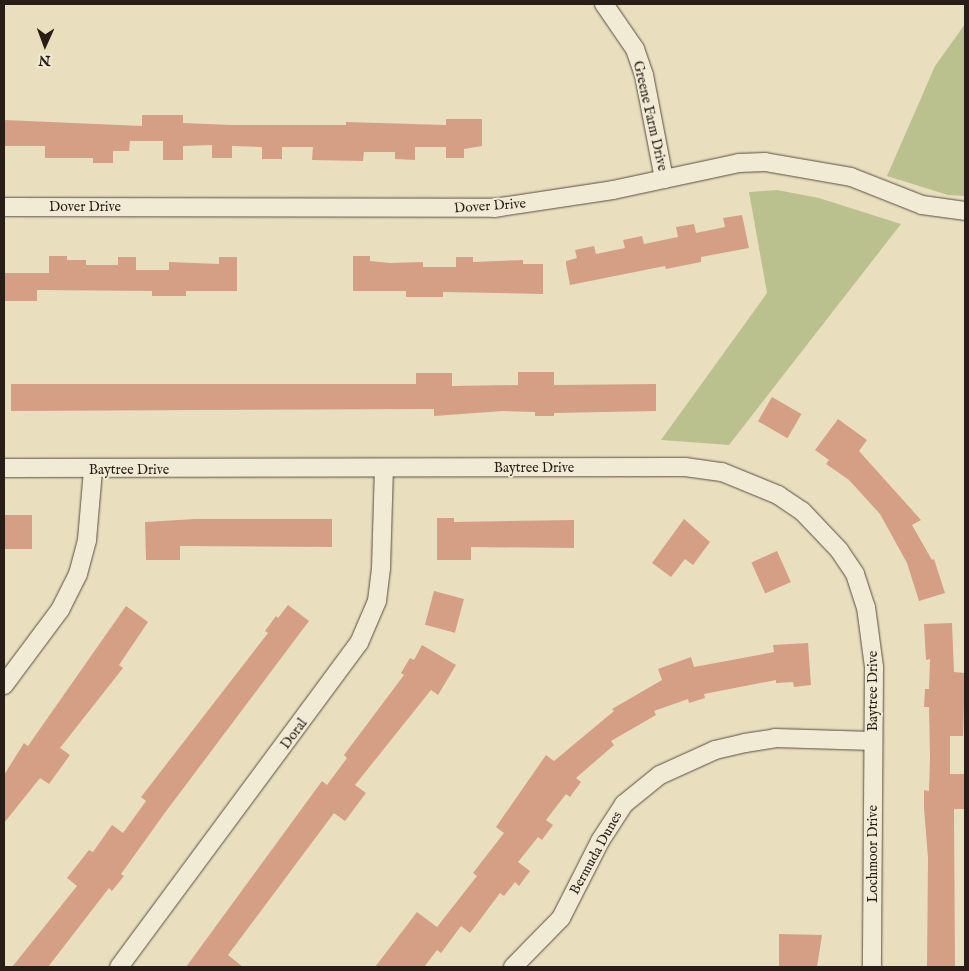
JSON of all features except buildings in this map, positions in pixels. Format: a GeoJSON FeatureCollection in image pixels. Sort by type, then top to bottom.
{"type":"FeatureCollection","features":[{"type":"Feature","properties":{"kind":"street","name":"Greene Farm Drive"},"geometry":{"type":"LineString","coordinates":[[604,4],[635,49],[644,76],[664,179]]}},
{"type":"Feature","properties":{"kind":"street","name":"Dover Drive"},"geometry":{"type":"LineString","coordinates":[[4,207],[494,208],[664,179],[739,163],[765,162],[851,177],[922,205],[965,211]]}},
{"type":"Feature","properties":{"kind":"street","name":"Baytree Drive"},"geometry":{"type":"LineString","coordinates":[[4,468],[93,470],[685,467],[722,472],[778,495],[802,511],[822,531],[854,574],[866,607],[872,640],[873,741]]}},
{"type":"Feature","properties":{"kind":"street","name":"Doral"},"geometry":{"type":"LineString","coordinates":[[119,967],[360,643],[376,601],[381,568],[384,468]]}},
{"type":"Feature","properties":{"kind":"street"},"geometry":{"type":"LineString","coordinates":[[4,685],[60,610],[78,574],[87,540],[93,470]]}},
{"type":"Feature","properties":{"kind":"street","name":"Bermuda Dunes"},"geometry":{"type":"LineString","coordinates":[[513,967],[548,935],[561,918],[600,841],[624,804],[660,775],[715,750],[775,738],[873,741]]}},
{"type":"Feature","properties":{"kind":"street","name":"Lochmoor Drive"},"geometry":{"type":"LineString","coordinates":[[872,967],[873,741]]}},
{"type":"Feature","properties":{"kind":"green space"},"geometry":{"type":"Polygon","coordinates":[[[965,24],[965,196],[948,195],[887,176],[935,66],[965,24]]]}},
{"type":"Feature","properties":{"kind":"green space"},"geometry":{"type":"Polygon","coordinates":[[[777,190],[819,198],[901,224],[729,445],[661,440],[767,293],[749,192],[777,190]]]}}]}
